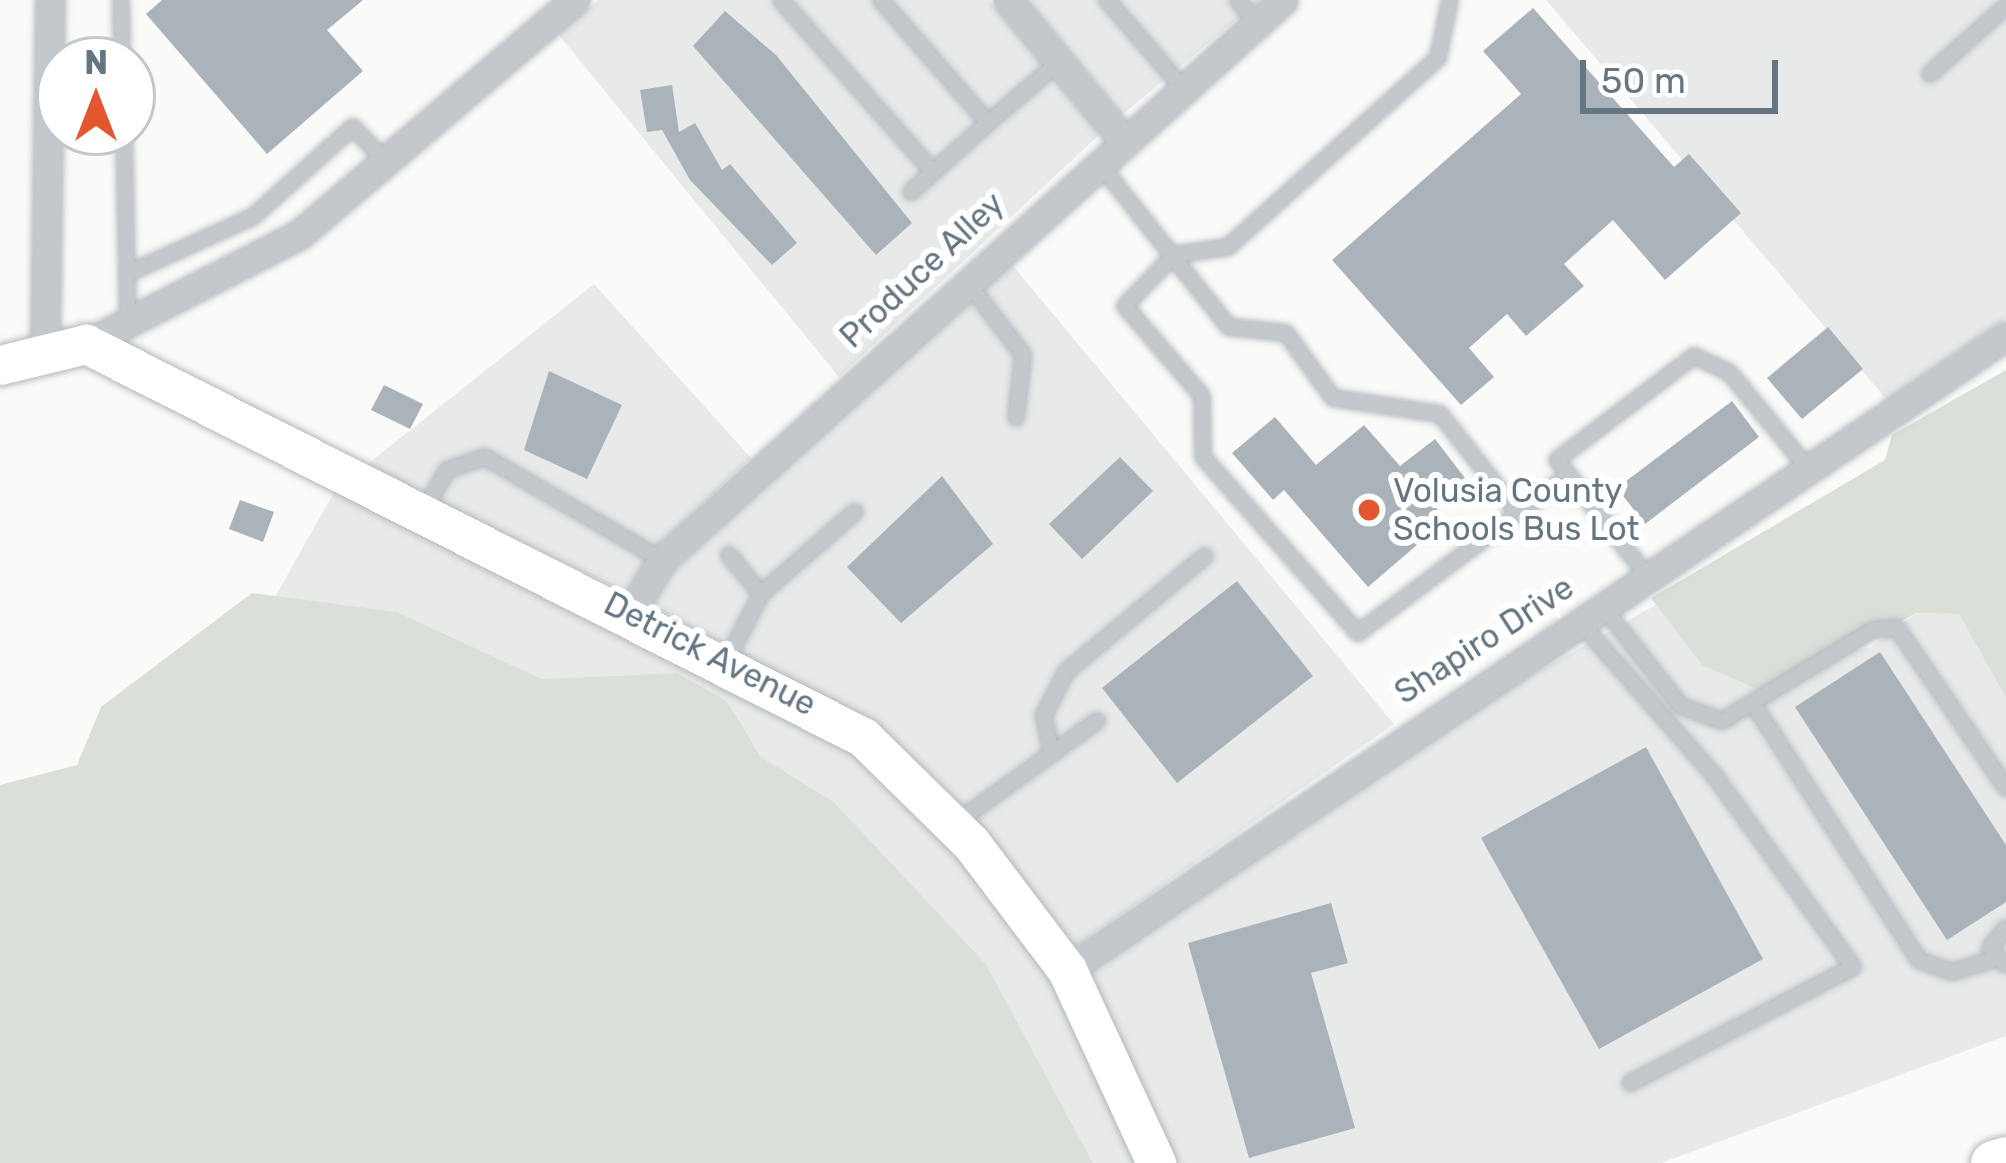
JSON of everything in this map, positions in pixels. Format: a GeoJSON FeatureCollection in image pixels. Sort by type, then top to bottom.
{"type":"FeatureCollection","features":[{"type":"Feature","properties":{"kind":"main road"},"geometry":{"type":"LineString","coordinates":[[1993,1163],[2006,1159]]}},
{"type":"Feature","properties":{"kind":"street"},"geometry":{"type":"LineString","coordinates":[[45,349],[50,0]]}},
{"type":"Feature","properties":{"kind":"street"},"geometry":{"type":"LineString","coordinates":[[0,365],[45,349],[86,344],[300,234],[575,0]]}},
{"type":"Feature","properties":{"kind":"street"},"geometry":{"type":"LineString","coordinates":[[1008,0],[1120,136]]}},
{"type":"Feature","properties":{"kind":"street","name":"Produce Alley"},"geometry":{"type":"LineString","coordinates":[[631,611],[662,560],[1095,158],[1282,0]]}},
{"type":"Feature","properties":{"kind":"street","name":"Shapiro Drive"},"geometry":{"type":"LineString","coordinates":[[1067,970],[2006,336]]}},
{"type":"Feature","properties":{"kind":"street","name":"Detrick Avenue"},"geometry":{"type":"LineString","coordinates":[[86,344],[422,513],[631,611],[863,737],[953,825],[1067,970],[1156,1163]]}},
{"type":"Feature","properties":{"kind":"lane"},"geometry":{"type":"LineString","coordinates":[[121,0],[122,36]]}},
{"type":"Feature","properties":{"kind":"lane"},"geometry":{"type":"LineString","coordinates":[[781,0],[933,172]]}},
{"type":"Feature","properties":{"kind":"lane"},"geometry":{"type":"LineString","coordinates":[[880,0],[988,123]]}},
{"type":"Feature","properties":{"kind":"lane"},"geometry":{"type":"LineString","coordinates":[[1107,0],[1180,86]]}},
{"type":"Feature","properties":{"kind":"lane"},"geometry":{"type":"LineString","coordinates":[[1238,0],[1256,22]]}},
{"type":"Feature","properties":{"kind":"lane"},"geometry":{"type":"LineString","coordinates":[[1450,0],[1438,58],[1228,247],[1174,255],[1125,306],[1202,396],[1203,457],[1358,633],[1569,475]]}},
{"type":"Feature","properties":{"kind":"lane"},"geometry":{"type":"LineString","coordinates":[[1930,74],[2006,6]]}},
{"type":"Feature","properties":{"kind":"lane"},"geometry":{"type":"LineString","coordinates":[[910,192],[1059,62]]}},
{"type":"Feature","properties":{"kind":"lane"},"geometry":{"type":"LineString","coordinates":[[127,274],[254,216],[353,127],[385,161]]}},
{"type":"Feature","properties":{"kind":"lane"},"geometry":{"type":"LineString","coordinates":[[125,156],[128,322]]}},
{"type":"Feature","properties":{"kind":"lane"},"geometry":{"type":"LineString","coordinates":[[1095,158],[1229,327],[1286,333],[1333,398],[1440,414],[1517,512]]}},
{"type":"Feature","properties":{"kind":"lane"},"geometry":{"type":"LineString","coordinates":[[965,279],[1023,356],[1016,418]]}},
{"type":"Feature","properties":{"kind":"lane"},"geometry":{"type":"LineString","coordinates":[[1648,577],[1557,460],[1694,356],[1729,372],[1810,471]]}},
{"type":"Feature","properties":{"kind":"lane"},"geometry":{"type":"LineString","coordinates":[[422,513],[447,470],[485,457],[662,560]]}},
{"type":"Feature","properties":{"kind":"lane"},"geometry":{"type":"LineString","coordinates":[[727,660],[761,594],[855,512]]}},
{"type":"Feature","properties":{"kind":"lane"},"geometry":{"type":"LineString","coordinates":[[729,555],[761,594]]}},
{"type":"Feature","properties":{"kind":"lane"},"geometry":{"type":"LineString","coordinates":[[1052,754],[1044,715],[1066,672],[1205,556]]}},
{"type":"Feature","properties":{"kind":"lane"},"geometry":{"type":"LineString","coordinates":[[1590,613],[1681,706],[1722,721],[1873,630],[1897,628],[2006,788]]}},
{"type":"Feature","properties":{"kind":"lane"},"geometry":{"type":"LineString","coordinates":[[1590,613],[1853,968],[1630,1083]]}},
{"type":"Feature","properties":{"kind":"lane"},"geometry":{"type":"LineString","coordinates":[[1754,705],[1919,960],[1952,972],[2001,962],[1991,942],[2006,928]]}},
{"type":"Feature","properties":{"kind":"lane"},"geometry":{"type":"LineString","coordinates":[[953,825],[1096,722]]}},
{"type":"Feature","properties":{"kind":"shaded area"},"geometry":{"type":"Polygon","coordinates":[[[598,0],[989,0],[1100,134],[839,377],[558,34],[598,0]]]}},
{"type":"Feature","properties":{"kind":"shaded area"},"geometry":{"type":"Polygon","coordinates":[[[1027,0],[1260,0],[1122,115],[1027,0]]]}},
{"type":"Feature","properties":{"kind":"shaded area"},"geometry":{"type":"Polygon","coordinates":[[[1546,0],[2006,0],[2006,318],[1887,400],[1546,0]]]}},
{"type":"Feature","properties":{"kind":"shaded area"},"geometry":{"type":"Polygon","coordinates":[[[1008,260],[1394,724],[1070,950],[872,725],[651,605],[673,571],[1008,260]]]}},
{"type":"Feature","properties":{"kind":"shaded area"},"geometry":{"type":"Polygon","coordinates":[[[594,284],[751,458],[654,548],[626,593],[364,467],[594,284]]]}},
{"type":"Feature","properties":{"kind":"shaded area"},"geometry":{"type":"Polygon","coordinates":[[[2006,370],[2006,698],[1959,614],[1916,613],[1776,697],[1702,665],[1651,598],[1885,460],[1892,435],[2006,370]]]}},
{"type":"Feature","properties":{"kind":"shaded area"},"geometry":{"type":"Polygon","coordinates":[[[336,489],[856,750],[961,854],[1056,979],[1141,1163],[1093,1163],[986,964],[834,802],[761,757],[727,701],[677,673],[542,679],[397,612],[275,597],[336,489]]]}},
{"type":"Feature","properties":{"kind":"shaded area"},"geometry":{"type":"Polygon","coordinates":[[[252,593],[397,612],[542,679],[677,673],[727,701],[761,757],[834,802],[986,964],[1093,1163],[0,1163],[0,785],[77,765],[101,707],[252,593]]]}},
{"type":"Feature","properties":{"kind":"shaded area"},"geometry":{"type":"Polygon","coordinates":[[[1657,604],[1702,665],[1870,648],[1916,613],[1959,614],[2006,698],[2006,1036],[1661,1163],[1171,1163],[1085,976],[1443,726],[1657,604]]]}},
{"type":"Feature","properties":{"kind":"building"},"geometry":{"type":"Polygon","coordinates":[[[162,0],[363,0],[327,30],[363,71],[267,154],[146,14],[162,0]]]}},
{"type":"Feature","properties":{"kind":"building"},"geometry":{"type":"Polygon","coordinates":[[[1533,8],[1674,167],[1689,154],[1741,213],[1665,280],[1613,220],[1564,264],[1584,286],[1526,336],[1507,314],[1469,348],[1494,377],[1461,405],[1332,260],[1521,94],[1483,51],[1533,8]]]}},
{"type":"Feature","properties":{"kind":"building"},"geometry":{"type":"Polygon","coordinates":[[[725,11],[776,55],[912,223],[876,255],[693,46],[725,11]]]}},
{"type":"Feature","properties":{"kind":"building"},"geometry":{"type":"Polygon","coordinates":[[[672,85],[679,132],[695,123],[722,170],[730,164],[797,243],[772,265],[690,180],[662,130],[647,132],[640,90],[672,85]]]}},
{"type":"Feature","properties":{"kind":"building"},"geometry":{"type":"Polygon","coordinates":[[[1828,327],[1863,369],[1802,419],[1767,378],[1828,327]]]}},
{"type":"Feature","properties":{"kind":"building"},"geometry":{"type":"Polygon","coordinates":[[[549,371],[622,405],[587,479],[524,450],[549,371]]]}},
{"type":"Feature","properties":{"kind":"building"},"geometry":{"type":"Polygon","coordinates":[[[384,385],[423,404],[410,429],[371,410],[384,385]]]}},
{"type":"Feature","properties":{"kind":"building"},"geometry":{"type":"Polygon","coordinates":[[[1732,401],[1759,437],[1645,524],[1617,488],[1732,401]]]}},
{"type":"Feature","properties":{"kind":"building","name":"Volusia County Schools Bus Lot"},"geometry":{"type":"Polygon","coordinates":[[[1275,417],[1316,465],[1364,425],[1400,466],[1435,439],[1465,478],[1432,503],[1446,520],[1368,587],[1284,490],[1273,500],[1232,453],[1275,417]]]}},
{"type":"Feature","properties":{"kind":"building"},"geometry":{"type":"Polygon","coordinates":[[[1120,457],[1153,491],[1082,559],[1049,524],[1120,457]]]}},
{"type":"Feature","properties":{"kind":"building"},"geometry":{"type":"Polygon","coordinates":[[[942,476],[993,544],[901,623],[847,567],[942,476]]]}},
{"type":"Feature","properties":{"kind":"building"},"geometry":{"type":"Polygon","coordinates":[[[240,500],[274,512],[263,542],[229,529],[240,500]]]}},
{"type":"Feature","properties":{"kind":"building"},"geometry":{"type":"Polygon","coordinates":[[[1237,581],[1313,676],[1177,783],[1102,688],[1237,581]]]}},
{"type":"Feature","properties":{"kind":"building"},"geometry":{"type":"Polygon","coordinates":[[[1880,652],[2006,845],[2006,902],[1947,940],[1795,707],[1880,652]]]}},
{"type":"Feature","properties":{"kind":"building"},"geometry":{"type":"Polygon","coordinates":[[[1646,747],[1763,959],[1599,1049],[1481,838],[1646,747]]]}},
{"type":"Feature","properties":{"kind":"building"},"geometry":{"type":"Polygon","coordinates":[[[1331,903],[1348,963],[1311,973],[1355,1128],[1249,1158],[1188,943],[1331,903]]]}},
{"type":"Feature","properties":{"kind":"place","name":"Volusia County Schools Bus Lot"},"geometry":{"type":"Point","coordinates":[1369,510]}}]}
